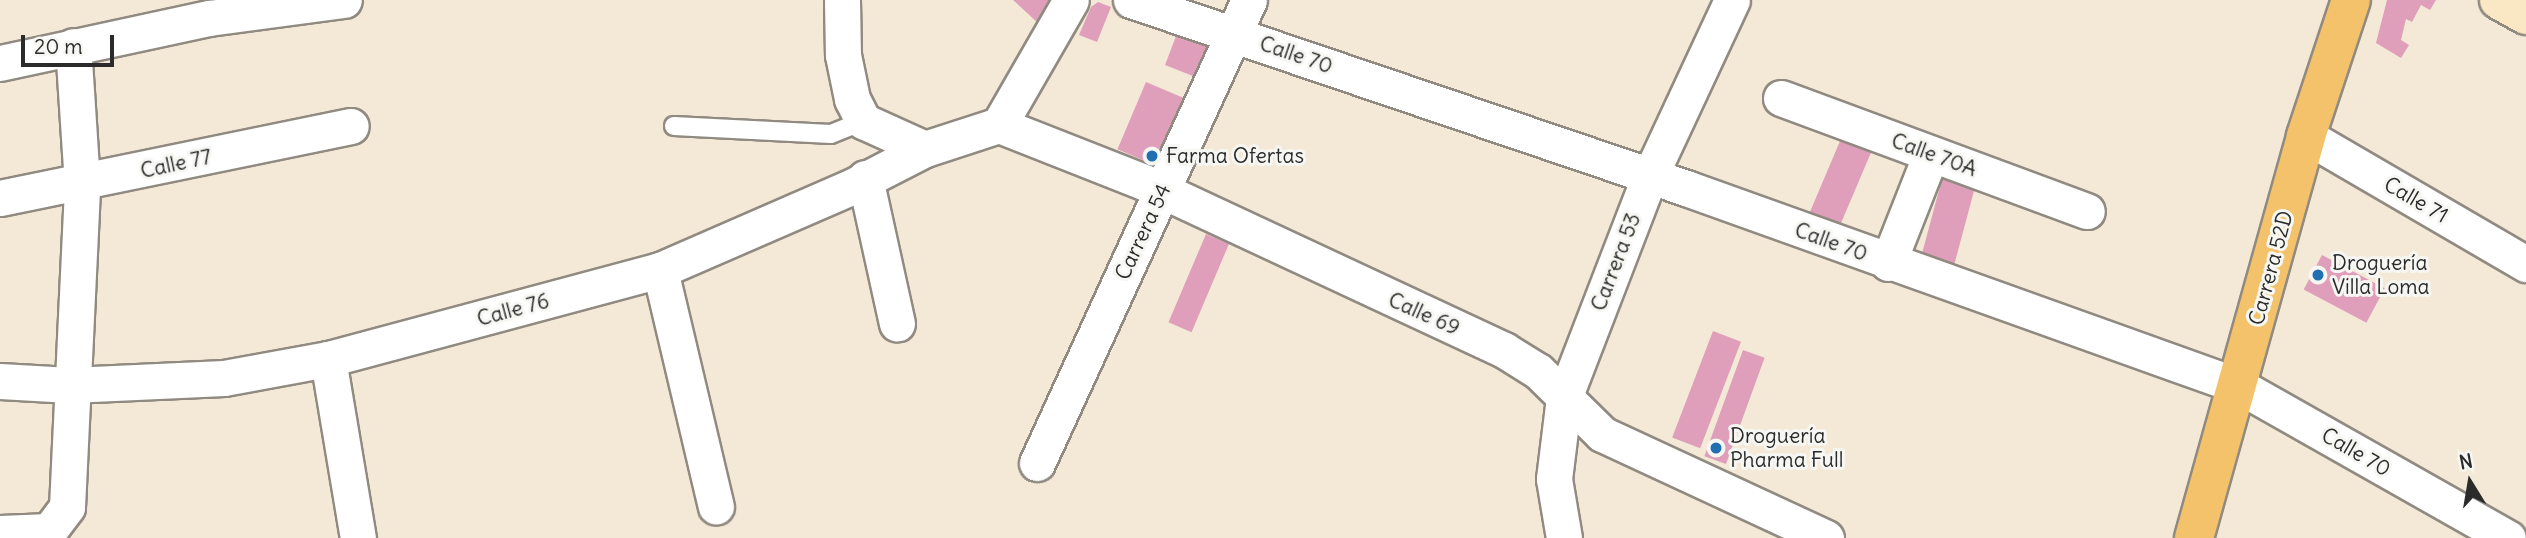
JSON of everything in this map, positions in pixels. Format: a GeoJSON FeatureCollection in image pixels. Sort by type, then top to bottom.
{"type":"FeatureCollection","features":[{"type":"Feature","properties":{"kind":"main road","name":"Carrera 52D"},"geometry":{"type":"LineString","coordinates":[[2194,538],[2239,386],[2306,136],[2351,0]]}},
{"type":"Feature","properties":{"kind":"street"},"geometry":{"type":"LineString","coordinates":[[0,63],[209,18],[344,0]]}},
{"type":"Feature","properties":{"kind":"street"},"geometry":{"type":"LineString","coordinates":[[842,0],[843,54],[852,99],[863,121],[925,149]]}},
{"type":"Feature","properties":{"kind":"street"},"geometry":{"type":"LineString","coordinates":[[999,125],[1071,0]]}},
{"type":"Feature","properties":{"kind":"street","name":"Calle 70"},"geometry":{"type":"LineString","coordinates":[[1131,0],[1237,33],[2239,386],[2508,538]]}},
{"type":"Feature","properties":{"kind":"street","name":"Carrera 54"},"geometry":{"type":"LineString","coordinates":[[1037,463],[1237,33],[1249,0]]}},
{"type":"Feature","properties":{"kind":"street","name":"Carrera 53"},"geometry":{"type":"LineString","coordinates":[[1564,538],[1554,479],[1563,398],[1648,178],[1732,0]]}},
{"type":"Feature","properties":{"kind":"street"},"geometry":{"type":"LineString","coordinates":[[2499,0],[2526,15]]}},
{"type":"Feature","properties":{"kind":"street"},"geometry":{"type":"LineString","coordinates":[[0,533],[49,531],[67,507],[70,385],[82,184],[73,46]]}},
{"type":"Feature","properties":{"kind":"street","name":"Calle 70A"},"geometry":{"type":"LineString","coordinates":[[1781,98],[2087,211]]}},
{"type":"Feature","properties":{"kind":"street","name":"Calle 76"},"geometry":{"type":"LineString","coordinates":[[0,381],[70,385],[224,378],[328,359],[660,270],[925,149],[999,125]]}},
{"type":"Feature","properties":{"kind":"street","name":"Calle 69"},"geometry":{"type":"LineString","coordinates":[[999,125],[1123,173],[1160,194],[1504,350],[1538,371],[1585,421],[1625,447],[1826,538]]}},
{"type":"Feature","properties":{"kind":"street","name":"Calle 77"},"geometry":{"type":"LineString","coordinates":[[0,198],[82,184],[351,126]]}},
{"type":"Feature","properties":{"kind":"street","name":"Calle 71"},"geometry":{"type":"LineString","coordinates":[[2306,136],[2526,264]]}},
{"type":"Feature","properties":{"kind":"street"},"geometry":{"type":"LineString","coordinates":[[1888,263],[1931,154]]}},
{"type":"Feature","properties":{"kind":"street"},"geometry":{"type":"LineString","coordinates":[[865,178],[897,324]]}},
{"type":"Feature","properties":{"kind":"street"},"geometry":{"type":"LineString","coordinates":[[660,270],[716,506]]}},
{"type":"Feature","properties":{"kind":"street"},"geometry":{"type":"LineString","coordinates":[[328,359],[358,538]]}},
{"type":"Feature","properties":{"kind":"lane"},"geometry":{"type":"LineString","coordinates":[[674,126],[831,134],[863,121]]}},
{"type":"Feature","properties":{"kind":"building"},"geometry":{"type":"Polygon","coordinates":[[[1013,0],[1058,0],[1038,23],[1013,0]]]}},
{"type":"Feature","properties":{"kind":"building"},"geometry":{"type":"Polygon","coordinates":[[[2387,0],[2436,0],[2430,10],[2421,5],[2412,22],[2406,19],[2401,40],[2409,45],[2401,58],[2376,43],[2387,0]]]}},
{"type":"Feature","properties":{"kind":"building"},"geometry":{"type":"Polygon","coordinates":[[[1098,2],[1111,7],[1097,42],[1079,35],[1091,7],[1098,2]]]}},
{"type":"Feature","properties":{"kind":"building"},"geometry":{"type":"Polygon","coordinates":[[[1178,31],[1209,43],[1214,53],[1203,80],[1165,65],[1178,31]]]}},
{"type":"Feature","properties":{"kind":"building"},"geometry":{"type":"Polygon","coordinates":[[[1146,82],[1186,99],[1157,166],[1117,149],[1146,82]]]}},
{"type":"Feature","properties":{"kind":"building"},"geometry":{"type":"Polygon","coordinates":[[[1843,134],[1873,147],[1839,229],[1808,216],[1843,134]]]}},
{"type":"Feature","properties":{"kind":"building"},"geometry":{"type":"Polygon","coordinates":[[[1942,179],[1975,188],[1954,267],[1921,258],[1942,179]]]}},
{"type":"Feature","properties":{"kind":"building"},"geometry":{"type":"Polygon","coordinates":[[[1206,234],[1229,244],[1192,332],[1168,322],[1206,234]]]}},
{"type":"Feature","properties":{"kind":"building"},"geometry":{"type":"Polygon","coordinates":[[[2322,255],[2385,288],[2366,323],[2304,289],[2322,255]]]}},
{"type":"Feature","properties":{"kind":"building"},"geometry":{"type":"Polygon","coordinates":[[[1713,331],[1741,342],[1700,448],[1672,437],[1713,331]]]}},
{"type":"Feature","properties":{"kind":"building"},"geometry":{"type":"Polygon","coordinates":[[[1743,350],[1765,358],[1726,464],[1704,456],[1743,350]]]}},
{"type":"Feature","properties":{"kind":"place","name":"Farma Ofertas"},"geometry":{"type":"Point","coordinates":[1152,156]}},
{"type":"Feature","properties":{"kind":"place","name":"Droguería Villa Loma"},"geometry":{"type":"Point","coordinates":[2318,275]}},
{"type":"Feature","properties":{"kind":"place","name":"Droguería Pharma Full"},"geometry":{"type":"Point","coordinates":[1716,448]}}]}
